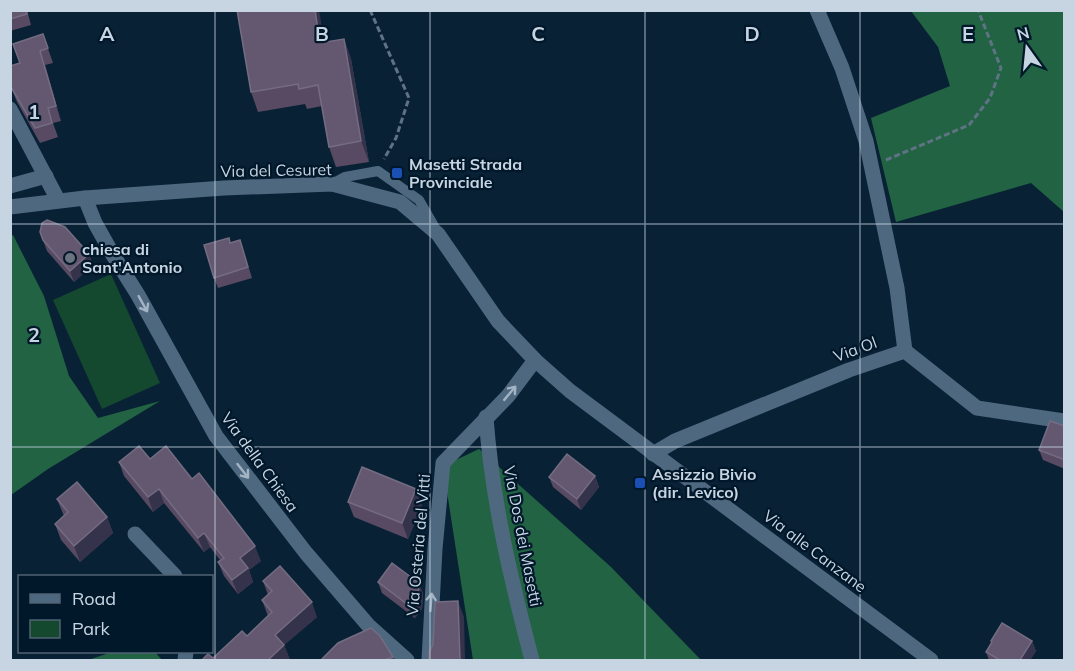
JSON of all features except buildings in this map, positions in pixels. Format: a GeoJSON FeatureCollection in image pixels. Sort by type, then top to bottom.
{"type":"FeatureCollection","features":[{"type":"Feature","properties":{"kind":"street"},"geometry":{"type":"LineString","coordinates":[[817,10],[842,68],[866,141],[897,288],[905,351],[977,408],[1065,421]]}},
{"type":"Feature","properties":{"kind":"street"},"geometry":{"type":"LineString","coordinates":[[10,109],[58,201]]}},
{"type":"Feature","properties":{"kind":"street"},"geometry":{"type":"LineString","coordinates":[[10,186],[46,176]]}},
{"type":"Feature","properties":{"kind":"street","name":"Via del Cesuret"},"geometry":{"type":"LineString","coordinates":[[10,207],[85,198],[224,188],[332,184],[400,202],[438,234],[498,321],[535,360]]}},
{"type":"Feature","properties":{"kind":"street","name":"Via della Chiesa"},"geometry":{"type":"LineString","coordinates":[[85,198],[95,223],[138,295],[216,436],[306,553],[368,625],[407,660]]}},
{"type":"Feature","properties":{"kind":"street","name":"Via Ol"},"geometry":{"type":"LineString","coordinates":[[653,454],[686,436],[849,370],[905,351]]}},
{"type":"Feature","properties":{"kind":"street","name":"Via Osteria del Vitti"},"geometry":{"type":"LineString","coordinates":[[429,660],[435,549],[443,463],[508,396],[535,360]]}},
{"type":"Feature","properties":{"kind":"street","name":"Via alle Canzane"},"geometry":{"type":"LineString","coordinates":[[535,360],[570,391],[653,454],[931,660]]}},
{"type":"Feature","properties":{"kind":"street","name":"Via Dos dei Masetti"},"geometry":{"type":"LineString","coordinates":[[486,417],[489,462],[497,513],[532,660]]}},
{"type":"Feature","properties":{"kind":"street"},"geometry":{"type":"LineString","coordinates":[[135,534],[174,575]]}},
{"type":"Feature","properties":{"kind":"street"},"geometry":{"type":"LineString","coordinates":[[354,639],[368,625]]}},
{"type":"Feature","properties":{"kind":"lane"},"geometry":{"type":"LineString","coordinates":[[332,184],[345,177],[378,171],[419,200],[438,234]]}},
{"type":"Feature","properties":{"kind":"path"},"geometry":{"type":"LineString","coordinates":[[370,10],[409,98],[396,138],[378,171]]}},
{"type":"Feature","properties":{"kind":"path"},"geometry":{"type":"LineString","coordinates":[[871,167],[969,125],[990,98],[1001,68],[978,10]]}},
{"type":"Feature","properties":{"kind":"green space"},"geometry":{"type":"Polygon","coordinates":[[[911,11],[1064,11],[1064,212],[1031,183],[896,222],[871,118],[950,86],[938,47],[911,11]]]}},
{"type":"Feature","properties":{"kind":"green space"},"geometry":{"type":"Polygon","coordinates":[[[13,235],[44,296],[69,376],[98,418],[160,401],[48,469],[11,495],[10,236],[13,235]]]}},
{"type":"Feature","properties":{"kind":"green space"},"geometry":{"type":"Polygon","coordinates":[[[111,274],[160,383],[102,409],[53,300],[111,274]]]}},
{"type":"Feature","properties":{"kind":"green space"},"geometry":{"type":"Polygon","coordinates":[[[479,449],[611,567],[701,660],[473,660],[443,466],[479,449]]]}},
{"type":"Feature","properties":{"kind":"green space"},"geometry":{"type":"Polygon","coordinates":[[[109,653],[156,653],[162,660],[88,660],[109,653]]]}},
{"type":"Feature","properties":{"kind":"place","name":"Masetti Strada Provinciale"},"geometry":{"type":"Point","coordinates":[397,173]}},
{"type":"Feature","properties":{"kind":"place","name":"chiesa di Sant'Antonio"},"geometry":{"type":"Point","coordinates":[70,258]}},
{"type":"Feature","properties":{"kind":"place","name":"Assizzio Bivio (dir. Levico)"},"geometry":{"type":"Point","coordinates":[640,483]}}]}
